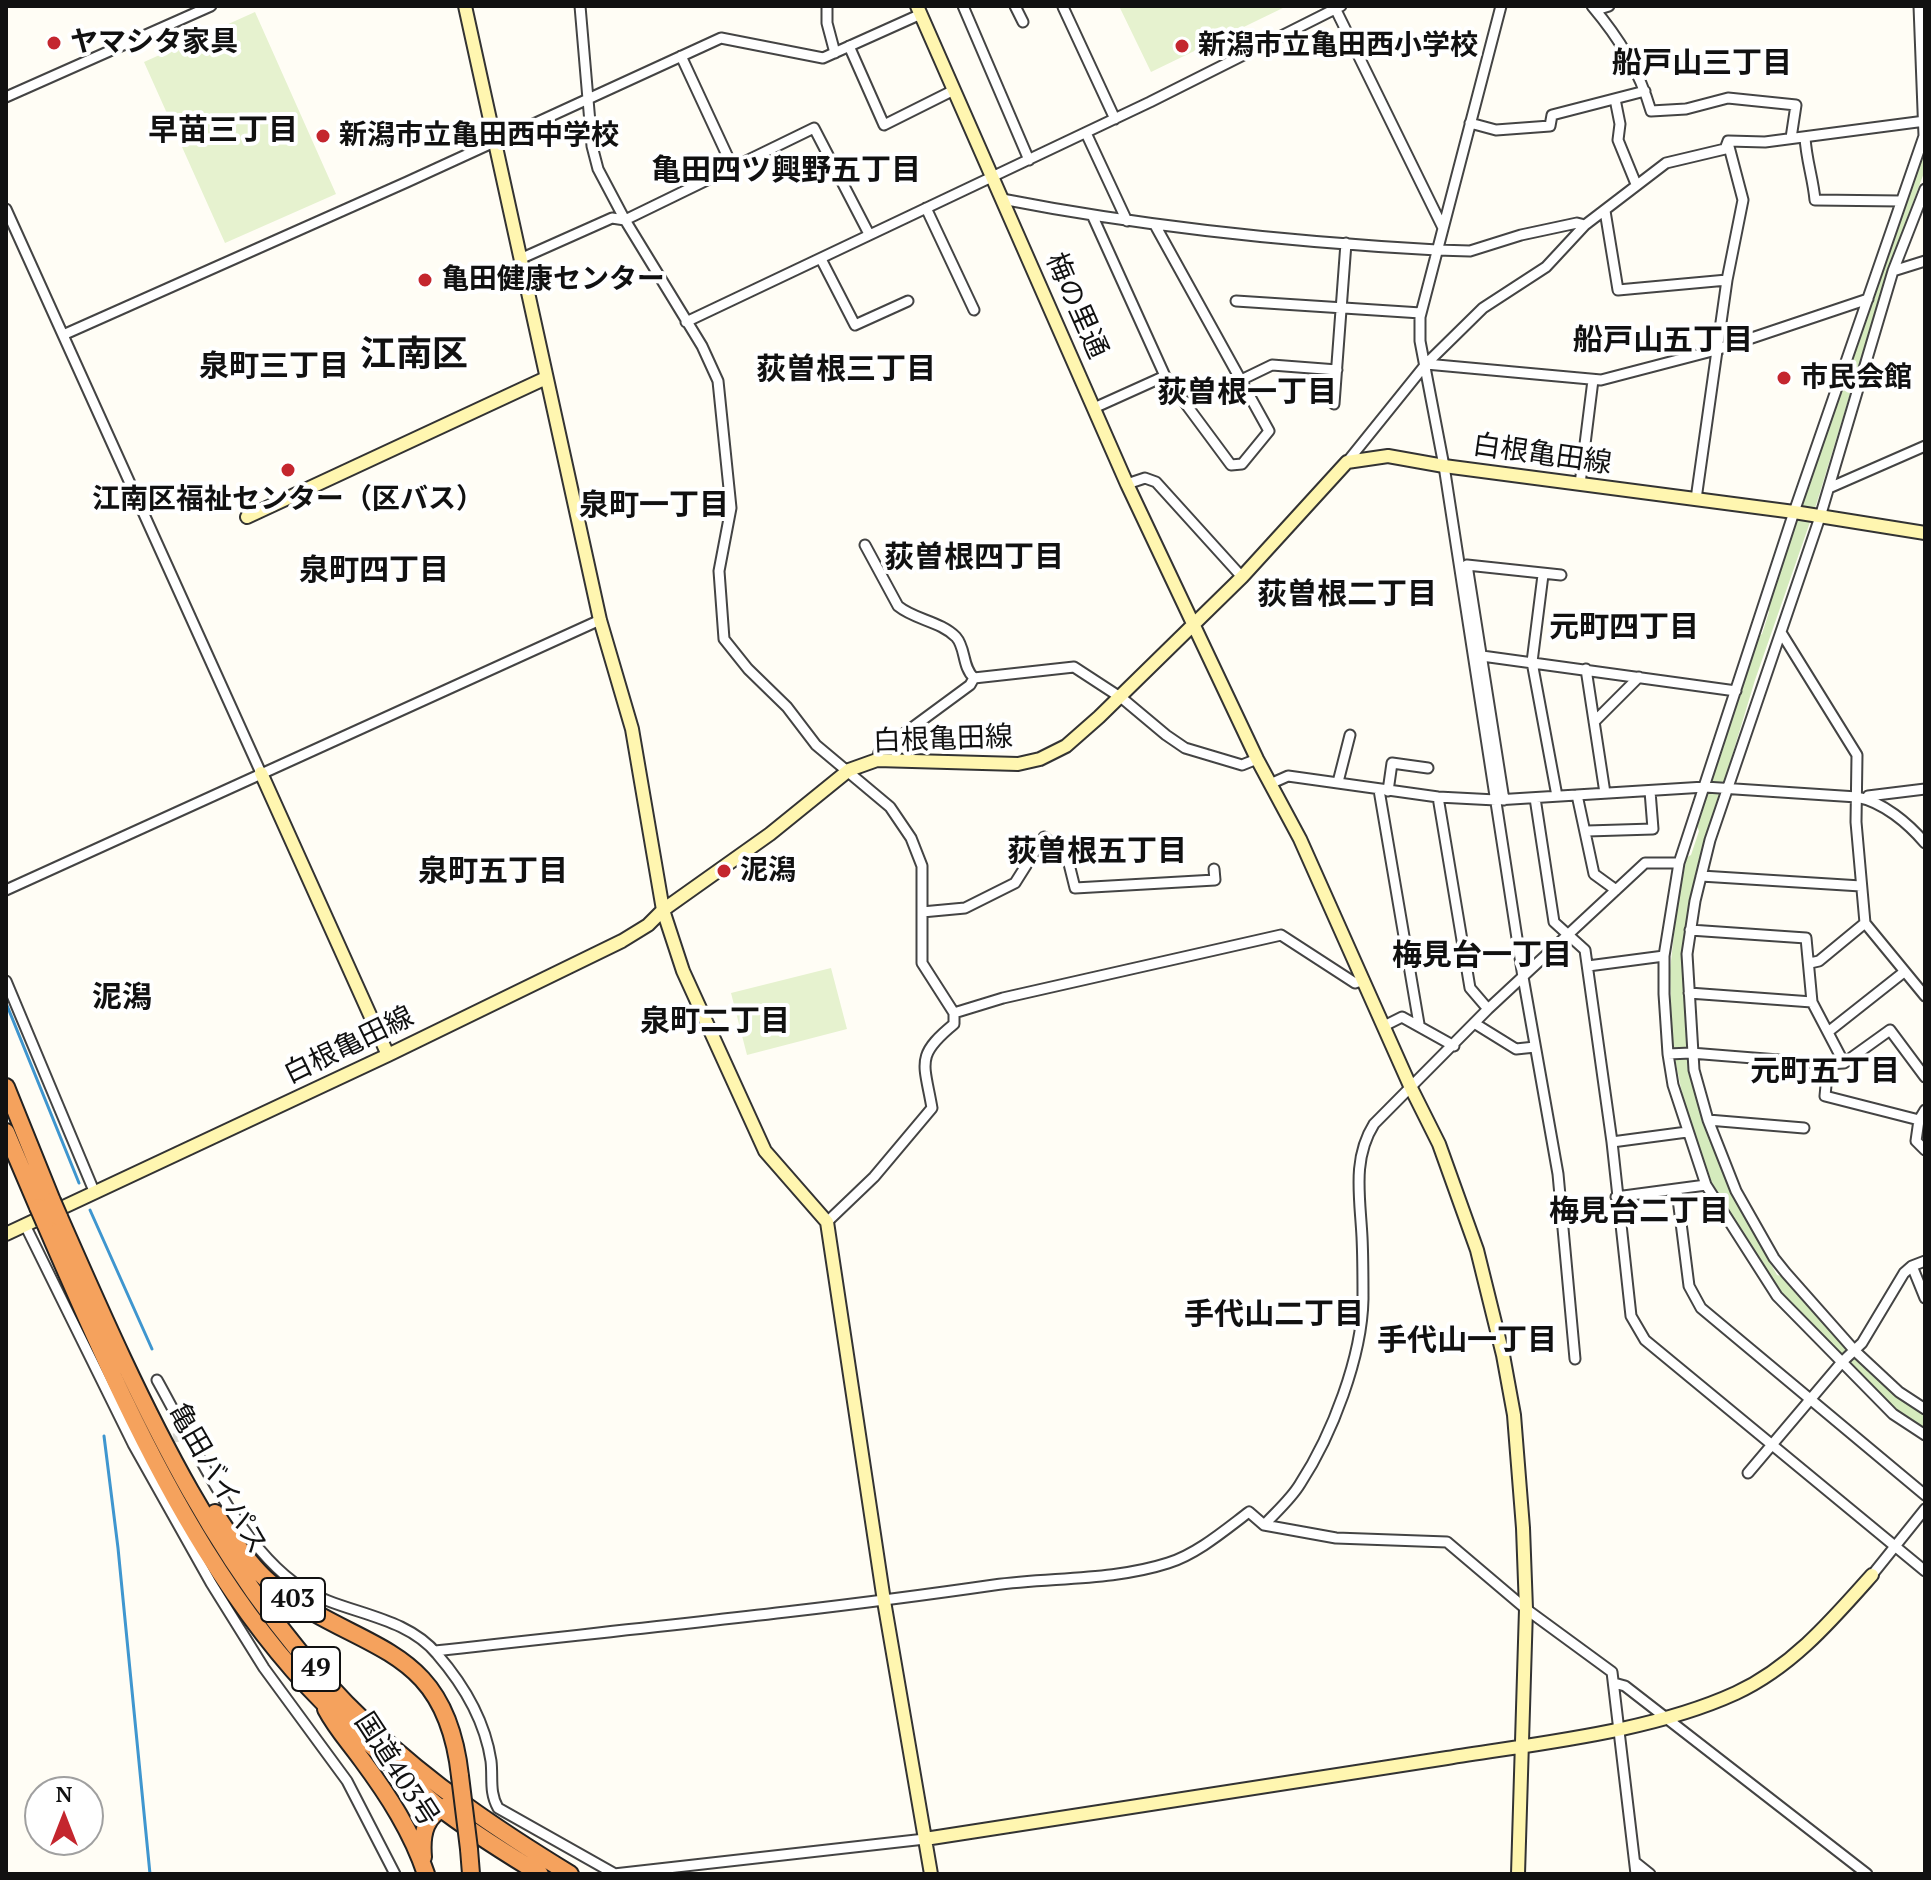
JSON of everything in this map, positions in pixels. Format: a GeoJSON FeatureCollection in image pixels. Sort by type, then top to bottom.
{"type":"FeatureCollection","features":[{"type":"Feature","properties":{"kind":"highway","name":"亀田バイパス"},"geometry":{"type":"LineString","coordinates":[[6,1087],[45,1204]]}},
{"type":"Feature","properties":{"kind":"highway","name":"亀田バイパス"},"geometry":{"type":"LineString","coordinates":[[6,1132],[45,1204],[105,1358],[150,1450],[204,1548],[262,1629],[323,1702],[441,1808],[493,1846],[540,1874]]}},
{"type":"Feature","properties":{"kind":"highway","name":"亀田バイパス"},"geometry":{"type":"LineString","coordinates":[[52,1220],[177,1468],[224,1548],[301,1653],[367,1725],[460,1803],[570,1874]]}},
{"type":"Feature","properties":{"kind":"highway","name":"国道403号"},"geometry":{"type":"LineString","coordinates":[[138,1394],[225,1528],[269,1583],[305,1608],[381,1645],[415,1670],[437,1697],[451,1725],[471,1874]]}},
{"type":"Feature","properties":{"kind":"highway","name":"国道403号"},"geometry":{"type":"LineString","coordinates":[[323,1702],[337,1730],[360,1757],[398,1813],[425,1870]]}},
{"type":"Feature","properties":{"kind":"highway","name":"国道403号"},"geometry":{"type":"LineString","coordinates":[[425,1870],[422,1841],[425,1825],[441,1808],[460,1803]]}},
{"type":"Feature","properties":{"kind":"street"},"geometry":{"type":"LineString","coordinates":[[6,97],[211,6]]}},
{"type":"Feature","properties":{"kind":"street"},"geometry":{"type":"LineString","coordinates":[[465,6],[600,620],[632,729],[663,910],[683,971],[765,1151],[827,1222],[884,1601],[931,1874]]}},
{"type":"Feature","properties":{"kind":"street"},"geometry":{"type":"LineString","coordinates":[[580,6],[592,146],[598,169],[625,220],[702,346],[718,381],[731,508],[719,571],[724,639],[748,669],[787,707],[816,745],[890,807],[911,838],[922,866],[922,963],[954,1013],[954,1024],[931,1043],[924,1064],[932,1108],[874,1177],[827,1222]]}},
{"type":"Feature","properties":{"kind":"street"},"geometry":{"type":"LineString","coordinates":[[827,6],[827,23],[835,53]]}},
{"type":"Feature","properties":{"kind":"street"},"geometry":{"type":"LineString","coordinates":[[963,6],[1029,160]]}},
{"type":"Feature","properties":{"kind":"street"},"geometry":{"type":"LineString","coordinates":[[1015,6],[1023,22]]}},
{"type":"Feature","properties":{"kind":"street"},"geometry":{"type":"LineString","coordinates":[[1500,800],[1420,341],[1421,313],[1501,6]]}},
{"type":"Feature","properties":{"kind":"street"},"geometry":{"type":"LineString","coordinates":[[1609,6],[1594,8],[1624,47],[1651,111],[1686,109],[1728,98],[1796,105],[1791,138]]}},
{"type":"Feature","properties":{"kind":"street"},"geometry":{"type":"LineString","coordinates":[[1919,6],[1924,136],[1794,512],[1679,863],[1664,956],[1668,1054],[1673,1085],[1706,1185],[1777,1296],[1893,1414],[1925,1435]]}},
{"type":"Feature","properties":{"kind":"street"},"geometry":{"type":"LineString","coordinates":[[1063,7],[1115,119]]}},
{"type":"Feature","properties":{"kind":"street"},"geometry":{"type":"LineString","coordinates":[[686,322],[1115,119],[1337,7],[1443,228]]}},
{"type":"Feature","properties":{"kind":"street"},"geometry":{"type":"LineString","coordinates":[[63,335],[721,38],[823,58],[919,10]]}},
{"type":"Feature","properties":{"kind":"street","name":"梅の里通"},"geometry":{"type":"LineString","coordinates":[[919,10],[1127,484],[1257,759],[1300,839],[1439,1144],[1460,1197],[1501,1342],[1519,1465],[1526,1609],[1518,1874]]}},
{"type":"Feature","properties":{"kind":"street"},"geometry":{"type":"LineString","coordinates":[[849,46],[884,125],[954,90]]}},
{"type":"Feature","properties":{"kind":"street"},"geometry":{"type":"LineString","coordinates":[[681,56],[733,168]]}},
{"type":"Feature","properties":{"kind":"street"},"geometry":{"type":"LineString","coordinates":[[1470,123],[1496,130],[1550,126],[1552,115],[1645,91]]}},
{"type":"Feature","properties":{"kind":"street"},"geometry":{"type":"LineString","coordinates":[[1615,99],[1620,124],[1618,140],[1636,184]]}},
{"type":"Feature","properties":{"kind":"street"},"geometry":{"type":"LineString","coordinates":[[1728,141],[1765,142],[1925,122]]}},
{"type":"Feature","properties":{"kind":"street"},"geometry":{"type":"LineString","coordinates":[[520,259],[612,218],[625,220],[814,128],[869,234]]}},
{"type":"Feature","properties":{"kind":"street"},"geometry":{"type":"LineString","coordinates":[[1086,133],[1127,221]]}},
{"type":"Feature","properties":{"kind":"street"},"geometry":{"type":"LineString","coordinates":[[1805,137],[1806,162],[1813,181],[1815,200],[1901,201]]}},
{"type":"Feature","properties":{"kind":"street"},"geometry":{"type":"LineString","coordinates":[[1347,462],[1426,364],[1483,308],[1546,267],[1585,225],[1666,163],[1725,149],[1728,141]]}},
{"type":"Feature","properties":{"kind":"street"},"geometry":{"type":"LineString","coordinates":[[1696,499],[1727,280],[1743,200],[1728,141]]}},
{"type":"Feature","properties":{"kind":"street"},"geometry":{"type":"LineString","coordinates":[[1915,162],[1925,168]]}},
{"type":"Feature","properties":{"kind":"street"},"geometry":{"type":"LineString","coordinates":[[1925,189],[1893,271],[1782,634],[1726,788],[1701,876],[1687,954],[1691,1053],[1708,1120],[1736,1191],[1774,1258],[1855,1351],[1899,1392],[1925,1409]]}},
{"type":"Feature","properties":{"kind":"street"},"geometry":{"type":"LineString","coordinates":[[1002,199],[1093,217],[1155,225],[1437,250],[1470,251],[1521,235],[1577,223],[1585,225]]}},
{"type":"Feature","properties":{"kind":"street"},"geometry":{"type":"LineString","coordinates":[[926,208],[974,310]]}},
{"type":"Feature","properties":{"kind":"street"},"geometry":{"type":"LineString","coordinates":[[6,209],[388,1055]]}},
{"type":"Feature","properties":{"kind":"street"},"geometry":{"type":"LineString","coordinates":[[1605,211],[1618,290],[1727,280]]}},
{"type":"Feature","properties":{"kind":"street"},"geometry":{"type":"LineString","coordinates":[[1093,217],[1165,376],[1231,465],[1242,464],[1269,431],[1155,225]]}},
{"type":"Feature","properties":{"kind":"street"},"geometry":{"type":"LineString","coordinates":[[1334,404],[1346,243]]}},
{"type":"Feature","properties":{"kind":"street"},"geometry":{"type":"LineString","coordinates":[[821,259],[855,325],[908,301]]}},
{"type":"Feature","properties":{"kind":"street"},"geometry":{"type":"LineString","coordinates":[[1893,271],[1925,261]]}},
{"type":"Feature","properties":{"kind":"street"},"geometry":{"type":"LineString","coordinates":[[1426,364],[1601,380],[1716,350],[1868,299]]}},
{"type":"Feature","properties":{"kind":"street"},"geometry":{"type":"LineString","coordinates":[[1236,301],[1421,313]]}},
{"type":"Feature","properties":{"kind":"street"},"geometry":{"type":"LineString","coordinates":[[1241,380],[1272,365],[1337,370]]}},
{"type":"Feature","properties":{"kind":"street"},"geometry":{"type":"LineString","coordinates":[[1094,408],[1165,376]]}},
{"type":"Feature","properties":{"kind":"street"},"geometry":{"type":"LineString","coordinates":[[247,517],[546,378]]}},
{"type":"Feature","properties":{"kind":"street"},"geometry":{"type":"LineString","coordinates":[[1580,484],[1593,380]]}},
{"type":"Feature","properties":{"kind":"street"},"geometry":{"type":"LineString","coordinates":[[1829,488],[1925,446]]}},
{"type":"Feature","properties":{"kind":"street","name":"白根亀田線"},"geometry":{"type":"LineString","coordinates":[[6,1234],[388,1055],[622,941],[770,834],[849,770],[877,760],[1018,764],[1040,759],[1066,746],[1142,677],[1242,577],[1347,462],[1388,456],[1925,533]]}},
{"type":"Feature","properties":{"kind":"street"},"geometry":{"type":"LineString","coordinates":[[1127,484],[1145,478],[1156,482],[1242,577]]}},
{"type":"Feature","properties":{"kind":"street"},"geometry":{"type":"LineString","coordinates":[[865,545],[898,606],[905,612],[940,626],[958,639],[967,671],[974,678]]}},
{"type":"Feature","properties":{"kind":"street"},"geometry":{"type":"LineString","coordinates":[[1561,575],[1467,565],[1482,656],[1523,977],[1558,1174],[1575,1359]]}},
{"type":"Feature","properties":{"kind":"street"},"geometry":{"type":"LineString","coordinates":[[1543,575],[1532,662],[1557,796]]}},
{"type":"Feature","properties":{"kind":"street"},"geometry":{"type":"LineString","coordinates":[[6,890],[600,620]]}},
{"type":"Feature","properties":{"kind":"street"},"geometry":{"type":"LineString","coordinates":[[1782,634],[1857,755],[1865,923],[1925,996]]}},
{"type":"Feature","properties":{"kind":"street"},"geometry":{"type":"LineString","coordinates":[[1482,656],[1736,691]]}},
{"type":"Feature","properties":{"kind":"street"},"geometry":{"type":"LineString","coordinates":[[974,678],[1074,667],[1185,748],[1242,765],[1257,759]]}},
{"type":"Feature","properties":{"kind":"street"},"geometry":{"type":"LineString","coordinates":[[1586,669],[1605,793]]}},
{"type":"Feature","properties":{"kind":"street"},"geometry":{"type":"LineString","coordinates":[[1594,722],[1639,677]]}},
{"type":"Feature","properties":{"kind":"street"},"geometry":{"type":"LineString","coordinates":[[877,760],[879,752],[970,685],[974,678]]}},
{"type":"Feature","properties":{"kind":"street"},"geometry":{"type":"LineString","coordinates":[[1338,782],[1350,735]]}},
{"type":"Feature","properties":{"kind":"street"},"geometry":{"type":"LineString","coordinates":[[1419,1024],[1384,790],[1392,763],[1428,768]]}},
{"type":"Feature","properties":{"kind":"street"},"geometry":{"type":"LineString","coordinates":[[1270,784],[1288,776],[1438,797],[1500,800],[1705,787],[1857,797],[1872,800],[1901,820],[1925,843]]}},
{"type":"Feature","properties":{"kind":"street"},"geometry":{"type":"LineString","coordinates":[[1857,797],[1925,789]]}},
{"type":"Feature","properties":{"kind":"street"},"geometry":{"type":"LineString","coordinates":[[1587,831],[1653,829],[1650,791]]}},
{"type":"Feature","properties":{"kind":"street"},"geometry":{"type":"LineString","coordinates":[[1577,795],[1594,874],[1616,890]]}},
{"type":"Feature","properties":{"kind":"street"},"geometry":{"type":"LineString","coordinates":[[1438,797],[1470,988],[1488,1009]]}},
{"type":"Feature","properties":{"kind":"street"},"geometry":{"type":"LineString","coordinates":[[1535,798],[1554,922],[1585,950],[1588,966],[1631,1316],[1645,1340],[1925,1571]]}},
{"type":"Feature","properties":{"kind":"street"},"geometry":{"type":"LineString","coordinates":[[922,912],[965,908],[1015,883],[1044,837],[1067,856],[1075,888],[1215,880],[1214,869]]}},
{"type":"Feature","properties":{"kind":"street"},"geometry":{"type":"LineString","coordinates":[[1264,1525],[1300,1485],[1329,1430],[1360,1331],[1363,1303],[1362,1236],[1358,1200],[1365,1138],[1374,1124],[1488,1009],[1645,863],[1679,863]]}},
{"type":"Feature","properties":{"kind":"street"},"geometry":{"type":"LineString","coordinates":[[1701,876],[1861,886]]}},
{"type":"Feature","properties":{"kind":"street"},"geometry":{"type":"LineString","coordinates":[[1810,963],[1819,961],[1865,923]]}},
{"type":"Feature","properties":{"kind":"street"},"geometry":{"type":"LineString","coordinates":[[1690,930],[1806,938],[1812,1002],[1844,1063]]}},
{"type":"Feature","properties":{"kind":"street"},"geometry":{"type":"LineString","coordinates":[[954,1013],[1031,991],[1281,935],[1355,983],[1364,980]]}},
{"type":"Feature","properties":{"kind":"street"},"geometry":{"type":"LineString","coordinates":[[1588,966],[1664,956]]}},
{"type":"Feature","properties":{"kind":"street"},"geometry":{"type":"LineString","coordinates":[[1828,1032],[1904,972]]}},
{"type":"Feature","properties":{"kind":"street"},"geometry":{"type":"LineString","coordinates":[[6,981],[94,1191]]}},
{"type":"Feature","properties":{"kind":"street"},"geometry":{"type":"LineString","coordinates":[[1689,993],[1812,1002]]}},
{"type":"Feature","properties":{"kind":"street"},"geometry":{"type":"LineString","coordinates":[[1384,1026],[1402,1017],[1454,1046]]}},
{"type":"Feature","properties":{"kind":"street"},"geometry":{"type":"LineString","coordinates":[[1474,1023],[1516,1049],[1535,1047]]}},
{"type":"Feature","properties":{"kind":"street"},"geometry":{"type":"LineString","coordinates":[[1668,1054],[1844,1063],[1890,1030],[1925,1077]]}},
{"type":"Feature","properties":{"kind":"street"},"geometry":{"type":"LineString","coordinates":[[1828,1064],[1825,1096],[1919,1120]]}},
{"type":"Feature","properties":{"kind":"street"},"geometry":{"type":"LineString","coordinates":[[1925,1110],[1919,1120],[1916,1141],[1925,1150]]}},
{"type":"Feature","properties":{"kind":"street"},"geometry":{"type":"LineString","coordinates":[[1708,1120],[1804,1128]]}},
{"type":"Feature","properties":{"kind":"street"},"geometry":{"type":"LineString","coordinates":[[1612,1142],[1687,1132]]}},
{"type":"Feature","properties":{"kind":"street"},"geometry":{"type":"LineString","coordinates":[[1616,1197],[1706,1185]]}},
{"type":"Feature","properties":{"kind":"street"},"geometry":{"type":"LineString","coordinates":[[1677,1191],[1689,1286],[1701,1308],[1925,1495]]}},
{"type":"Feature","properties":{"kind":"street"},"geometry":{"type":"LineString","coordinates":[[25,1225],[211,1583],[264,1668],[347,1781],[395,1874]]}},
{"type":"Feature","properties":{"kind":"street"},"geometry":{"type":"LineString","coordinates":[[1748,1473],[1842,1362],[1855,1351],[1904,1273],[1925,1261]]}},
{"type":"Feature","properties":{"kind":"street"},"geometry":{"type":"LineString","coordinates":[[1912,1266],[1925,1298]]}},
{"type":"Feature","properties":{"kind":"street"},"geometry":{"type":"LineString","coordinates":[[157,1380],[185,1437],[227,1506],[262,1551],[300,1587],[411,1633],[435,1651],[475,1710],[485,1736],[491,1763],[492,1797],[498,1808],[614,1874],[925,1839],[1521,1746],[1666,1717],[1719,1700],[1762,1680],[1802,1650],[1872,1575],[1925,1509]]}},
{"type":"Feature","properties":{"kind":"street"},"geometry":{"type":"LineString","coordinates":[[435,1651],[884,1601],[1019,1582],[1139,1571],[1171,1562],[1213,1538],[1249,1512],[1264,1525],[1336,1538],[1447,1542],[1526,1609],[1612,1672],[1636,1874]]}},
{"type":"Feature","properties":{"kind":"street"},"geometry":{"type":"LineString","coordinates":[[1614,1683],[1625,1686],[1867,1874]]}},
{"type":"Feature","properties":{"kind":"street"},"geometry":{"type":"LineString","coordinates":[[1635,1862],[1650,1874]]}},
{"type":"Feature","properties":{"kind":"green space"},"geometry":{"type":"Polygon","coordinates":[[[1119,6],[1287,6],[1151,72],[1119,6]]]}},
{"type":"Feature","properties":{"kind":"green space"},"geometry":{"type":"Polygon","coordinates":[[[255,12],[336,194],[225,243],[144,62],[255,12]]]}},
{"type":"Feature","properties":{"kind":"green space"},"geometry":{"type":"Polygon","coordinates":[[[1925,140],[1925,170],[1889,267],[1817,502],[1755,680],[1706,842],[1686,925],[1683,951],[1689,1066],[1703,1119],[1730,1192],[1777,1275],[1784,1277],[1889,1389],[1925,1416],[1925,1431],[1882,1399],[1780,1293],[1723,1205],[1710,1179],[1683,1098],[1672,1044],[1670,971],[1677,904],[1687,857],[1691,855],[1699,831],[1697,826],[1757,637],[1762,634],[1769,612],[1767,607],[1925,140]]]}},
{"type":"Feature","properties":{"kind":"green space"},"geometry":{"type":"Polygon","coordinates":[[[831,968],[847,1029],[747,1055],[731,993],[831,968]]]}},
{"type":"Feature","properties":{"kind":"waterway"},"geometry":{"type":"LineString","coordinates":[[6,1003],[79,1183]]}},
{"type":"Feature","properties":{"kind":"waterway"},"geometry":{"type":"LineString","coordinates":[[90,1210],[152,1349]]}},
{"type":"Feature","properties":{"kind":"waterway"},"geometry":{"type":"LineString","coordinates":[[104,1436],[150,1874]]}},
{"type":"Feature","properties":{"kind":"tunnel"},"geometry":{"type":"LineString","coordinates":[[160,1440],[180,1437]]}},
{"type":"Feature","properties":{"kind":"place","name":"ヤマシタ家具"},"geometry":{"type":"Point","coordinates":[54,43]}},
{"type":"Feature","properties":{"kind":"place","name":"新潟市立亀田西小学校"},"geometry":{"type":"Point","coordinates":[1182,46]}},
{"type":"Feature","properties":{"kind":"place","name":"新潟市立亀田西中学校"},"geometry":{"type":"Point","coordinates":[323,136]}},
{"type":"Feature","properties":{"kind":"place","name":"亀田健康センター"},"geometry":{"type":"Point","coordinates":[425,280]}},
{"type":"Feature","properties":{"kind":"place","name":"市民会館"},"geometry":{"type":"Point","coordinates":[1784,378]}},
{"type":"Feature","properties":{"kind":"place","name":"江南区福祉センター（区バス）"},"geometry":{"type":"Point","coordinates":[288,470]}},
{"type":"Feature","properties":{"kind":"place","name":"泥潟"},"geometry":{"type":"Point","coordinates":[724,871]}},
{"type":"Feature","properties":{"kind":"district","name":"船戸山三丁目"},"geometry":{"type":"Point","coordinates":[1702,64]}},
{"type":"Feature","properties":{"kind":"district","name":"早苗三丁目"},"geometry":{"type":"Point","coordinates":[223,131]}},
{"type":"Feature","properties":{"kind":"district","name":"亀田四ツ興野五丁目"},"geometry":{"type":"Point","coordinates":[786,171]}},
{"type":"Feature","properties":{"kind":"district","name":"船戸山五丁目"},"geometry":{"type":"Point","coordinates":[1663,341]}},
{"type":"Feature","properties":{"kind":"district","name":"江南区"},"geometry":{"type":"Point","coordinates":[414,356]}},
{"type":"Feature","properties":{"kind":"district","name":"泉町三丁目"},"geometry":{"type":"Point","coordinates":[274,367]}},
{"type":"Feature","properties":{"kind":"district","name":"荻曽根三丁目"},"geometry":{"type":"Point","coordinates":[846,370]}},
{"type":"Feature","properties":{"kind":"district","name":"荻曽根一丁目"},"geometry":{"type":"Point","coordinates":[1247,393]}},
{"type":"Feature","properties":{"kind":"district","name":"泉町一丁目"},"geometry":{"type":"Point","coordinates":[654,506]}},
{"type":"Feature","properties":{"kind":"district","name":"荻曽根四丁目"},"geometry":{"type":"Point","coordinates":[974,558]}},
{"type":"Feature","properties":{"kind":"district","name":"泉町四丁目"},"geometry":{"type":"Point","coordinates":[374,571]}},
{"type":"Feature","properties":{"kind":"district","name":"荻曽根二丁目"},"geometry":{"type":"Point","coordinates":[1347,595]}},
{"type":"Feature","properties":{"kind":"district","name":"元町四丁目"},"geometry":{"type":"Point","coordinates":[1624,628]}},
{"type":"Feature","properties":{"kind":"district","name":"荻曽根五丁目"},"geometry":{"type":"Point","coordinates":[1097,852]}},
{"type":"Feature","properties":{"kind":"district","name":"泉町五丁目"},"geometry":{"type":"Point","coordinates":[493,872]}},
{"type":"Feature","properties":{"kind":"district","name":"梅見台一丁目"},"geometry":{"type":"Point","coordinates":[1482,956]}},
{"type":"Feature","properties":{"kind":"district","name":"泥潟"},"geometry":{"type":"Point","coordinates":[122,998]}},
{"type":"Feature","properties":{"kind":"district","name":"泉町二丁目"},"geometry":{"type":"Point","coordinates":[715,1022]}},
{"type":"Feature","properties":{"kind":"district","name":"元町五丁目"},"geometry":{"type":"Point","coordinates":[1825,1072]}},
{"type":"Feature","properties":{"kind":"district","name":"梅見台二丁目"},"geometry":{"type":"Point","coordinates":[1639,1212]}},
{"type":"Feature","properties":{"kind":"district","name":"手代山二丁目"},"geometry":{"type":"Point","coordinates":[1274,1315]}},
{"type":"Feature","properties":{"kind":"district","name":"手代山一丁目"},"geometry":{"type":"Point","coordinates":[1467,1341]}}]}
